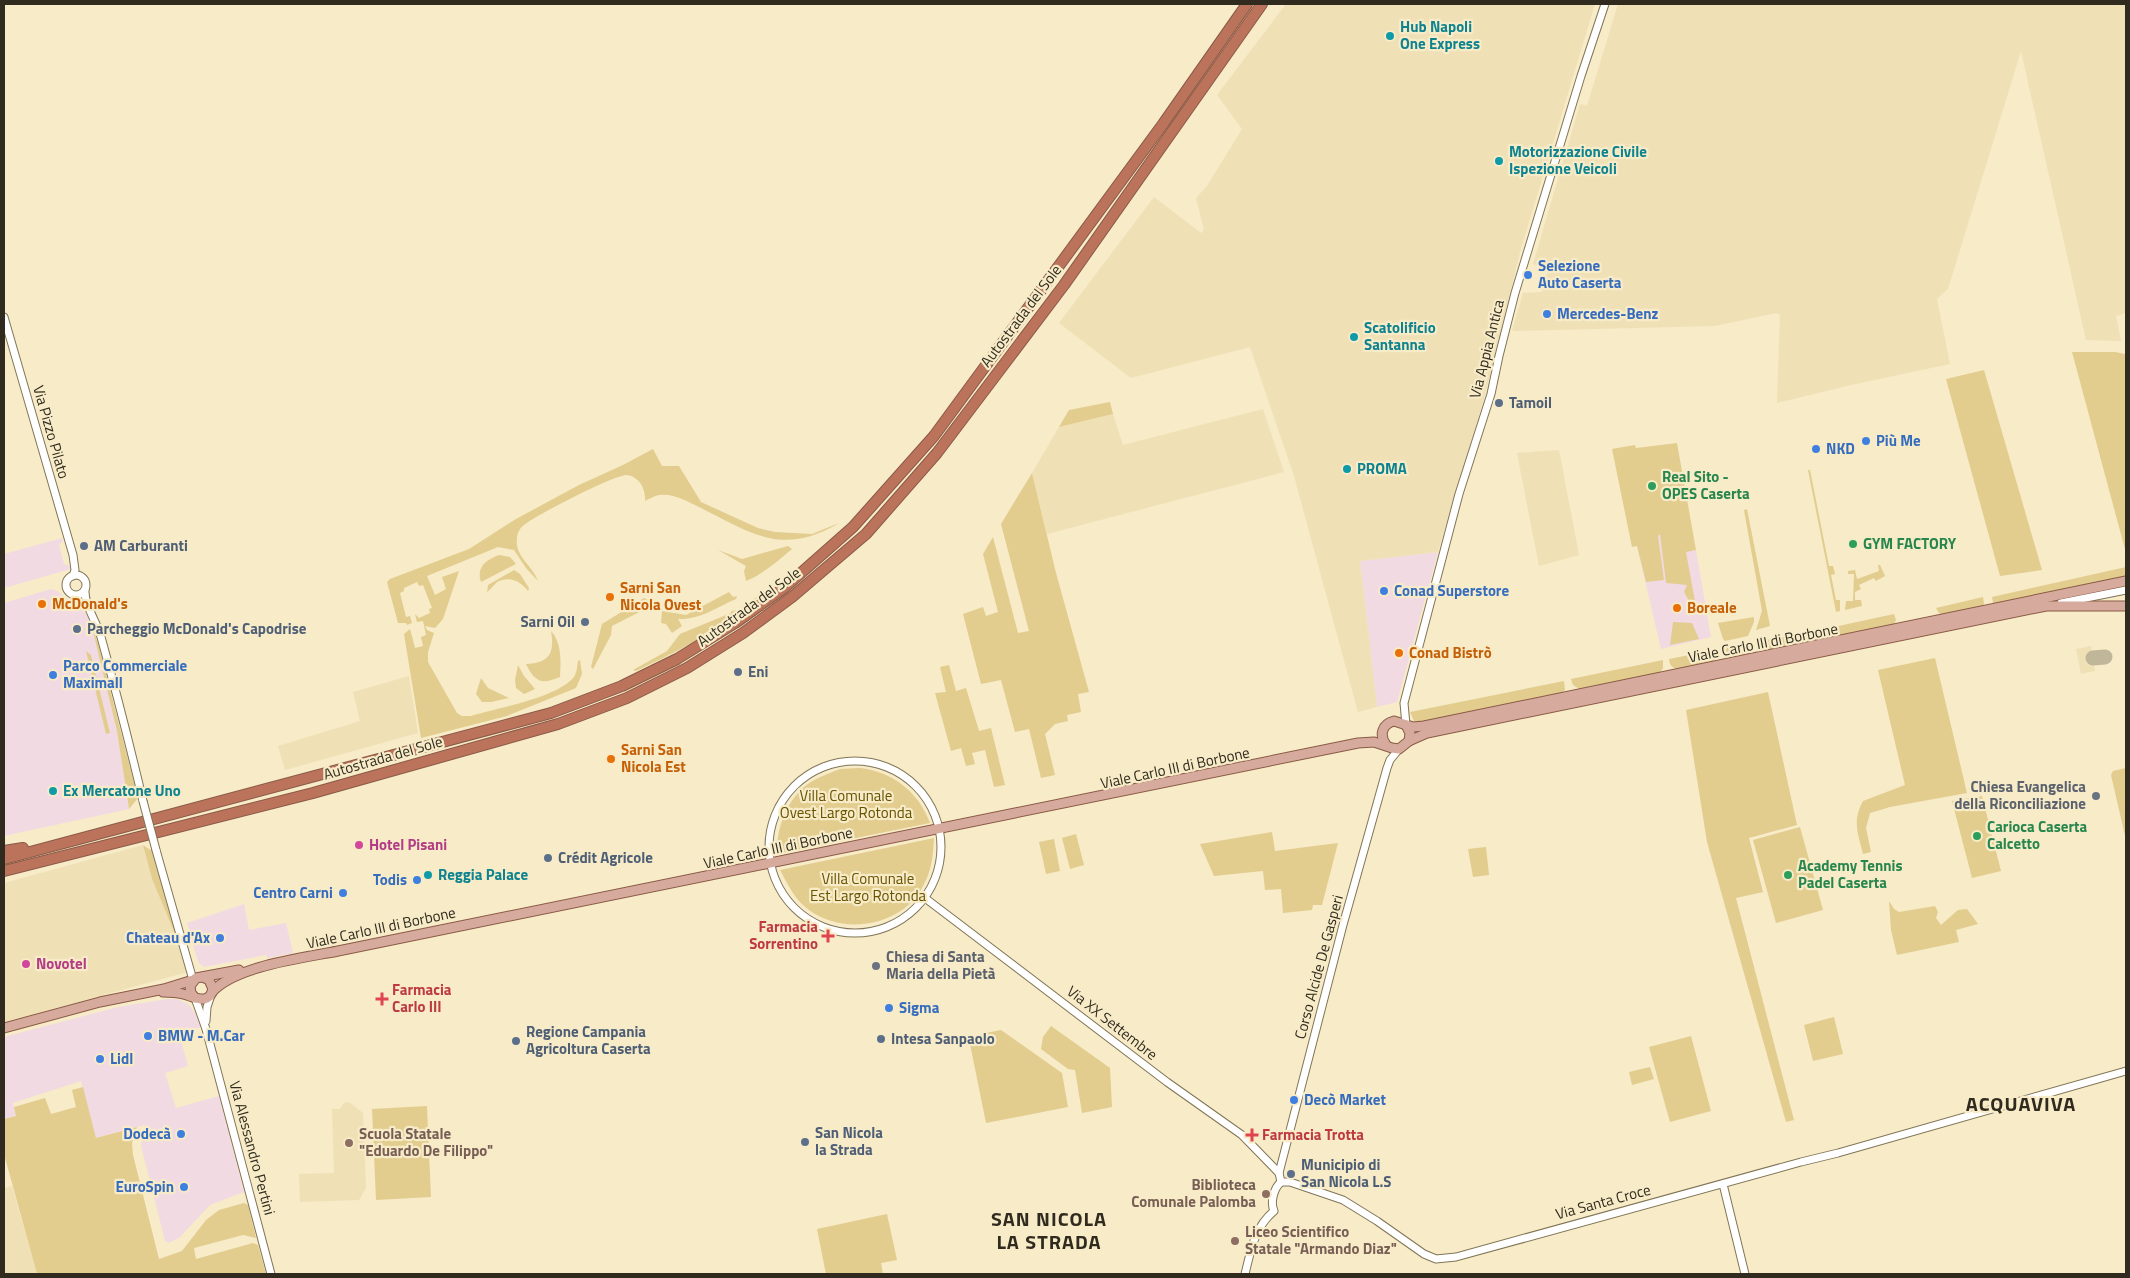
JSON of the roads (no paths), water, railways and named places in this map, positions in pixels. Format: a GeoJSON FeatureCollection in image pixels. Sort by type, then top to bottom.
{"type":"FeatureCollection","features":[{"type":"Feature","properties":{"kind":"highway","name":"Autostrada del Sole"},"geometry":{"type":"LineString","coordinates":[[4,859],[552,713],[622,686],[677,659],[735,623],[784,588],[853,526],[934,436],[1168,116],[1247,4]]}},
{"type":"Feature","properties":{"kind":"highway","name":"Autostrada del Sole"},"geometry":{"type":"LineString","coordinates":[[4,870],[313,793],[558,724],[627,698],[687,668],[743,634],[792,597],[866,534],[931,460],[1064,285],[1262,4]]}},
{"type":"Feature","properties":{"kind":"highway"},"geometry":{"type":"LineString","coordinates":[[4,851],[49,846]]}},
{"type":"Feature","properties":{"kind":"main road","name":"Viale Carlo III di Borbone"},"geometry":{"type":"LineString","coordinates":[[1358,744],[1382,731],[1390,722],[1398,721],[1406,725],[1424,726],[2123,583]]}},
{"type":"Feature","properties":{"kind":"main road","name":"Viale Carlo III di Borbone"},"geometry":{"type":"LineString","coordinates":[[203,976],[261,968],[1358,744],[1374,742],[1399,749],[1409,741],[1427,733],[2046,606]]}},
{"type":"Feature","properties":{"kind":"main road"},"geometry":{"type":"LineString","coordinates":[[2046,606],[2126,606]]}},
{"type":"Feature","properties":{"kind":"main road"},"geometry":{"type":"LineString","coordinates":[[1406,725],[1410,733],[1409,741]]}},
{"type":"Feature","properties":{"kind":"main road"},"geometry":{"type":"LineString","coordinates":[[1382,731],[1386,745]]}},
{"type":"Feature","properties":{"kind":"main road","name":"Viale Carlo III di Borbone"},"geometry":{"type":"LineString","coordinates":[[211,994],[218,985],[234,976],[261,968]]}},
{"type":"Feature","properties":{"kind":"main road"},"geometry":{"type":"LineString","coordinates":[[4,1028],[203,976],[212,982],[211,994],[205,999],[179,993],[150,991]]}},
{"type":"Feature","properties":{"kind":"main road"},"geometry":{"type":"LineString","coordinates":[[193,980],[190,990],[195,998]]}},
{"type":"Feature","properties":{"kind":"street","name":"Via Appia Antica"},"geometry":{"type":"LineString","coordinates":[[1390,722],[1396,717],[1404,703],[1460,494],[1491,394],[1515,293],[1581,76],[1605,4]]}},
{"type":"Feature","properties":{"kind":"street","name":"Via Pizzo Pilato"},"geometry":{"type":"LineString","coordinates":[[4,316],[74,555],[81,569],[82,578]]}},
{"type":"Feature","properties":{"kind":"street"},"geometry":{"type":"LineString","coordinates":[[74,555],[75,570],[73,576],[68,580],[66,587],[69,593],[75,595],[91,610]]}},
{"type":"Feature","properties":{"kind":"street"},"geometry":{"type":"LineString","coordinates":[[73,576],[82,578],[86,583],[86,597],[110,669],[156,850],[193,980]]}},
{"type":"Feature","properties":{"kind":"street"},"geometry":{"type":"LineString","coordinates":[[75,595],[81,594],[85,590]]}},
{"type":"Feature","properties":{"kind":"street","name":"Viale Carlo III di Borbone"},"geometry":{"type":"LineString","coordinates":[[2046,606],[2126,590]]}},
{"type":"Feature","properties":{"kind":"street","name":"Via Appia Antica"},"geometry":{"type":"LineString","coordinates":[[1404,703],[1406,725]]}},
{"type":"Feature","properties":{"kind":"street","name":"Corso Alcide De Gasperi"},"geometry":{"type":"LineString","coordinates":[[1386,745],[1389,755],[1387,768]]}},
{"type":"Feature","properties":{"kind":"street","name":"Corso Alcide De Gasperi"},"geometry":{"type":"LineString","coordinates":[[1279,1173],[1343,925],[1387,768],[1390,760],[1399,749]]}},
{"type":"Feature","properties":{"kind":"street"},"geometry":{"type":"LineString","coordinates":[[862,760],[874,762],[898,772],[911,781],[922,793],[931,806],[939,829],[941,848],[938,872],[925,898],[912,912],[898,922],[882,929],[853,933],[838,932],[811,921],[792,906],[778,886],[770,863],[769,834],[776,812],[787,793],[795,784],[815,770],[838,762],[862,760]]}},
{"type":"Feature","properties":{"kind":"street","name":"Via XX Settembre"},"geometry":{"type":"LineString","coordinates":[[925,898],[1167,1082],[1242,1136],[1279,1173]]}},
{"type":"Feature","properties":{"kind":"street"},"geometry":{"type":"LineString","coordinates":[[186,951],[194,967],[203,976]]}},
{"type":"Feature","properties":{"kind":"street","name":"Via Alessandro Pertini"},"geometry":{"type":"LineString","coordinates":[[206,1029],[206,1014],[211,994]]}},
{"type":"Feature","properties":{"kind":"street","name":"Via Alessandro Pertini"},"geometry":{"type":"LineString","coordinates":[[195,998],[206,1029],[271,1274]]}},
{"type":"Feature","properties":{"kind":"street","name":"Via Santa Croce"},"geometry":{"type":"LineString","coordinates":[[1281,1182],[1290,1182],[1342,1200],[1377,1221],[1424,1254],[1436,1259],[1456,1257],[1947,1122],[2126,1070]]}},
{"type":"Feature","properties":{"kind":"street"},"geometry":{"type":"LineString","coordinates":[[1245,1274],[1259,1227],[1274,1211],[1272,1202],[1276,1188],[1281,1182],[1279,1173]]}},
{"type":"Feature","properties":{"kind":"street"},"geometry":{"type":"LineString","coordinates":[[1723,1184],[1745,1274]]}},
{"type":"Feature","properties":{"kind":"place","name":"Hub Napoli One Express"},"geometry":{"type":"Point","coordinates":[1390,36]}},
{"type":"Feature","properties":{"kind":"place","name":"Motorizzazione Civile Ispezione Veicoli"},"geometry":{"type":"Point","coordinates":[1499,161]}},
{"type":"Feature","properties":{"kind":"place","name":"Selezione Auto Caserta"},"geometry":{"type":"Point","coordinates":[1528,275]}},
{"type":"Feature","properties":{"kind":"place","name":"Mercedes-Benz"},"geometry":{"type":"Point","coordinates":[1547,314]}},
{"type":"Feature","properties":{"kind":"place","name":"Scatolificio Santanna"},"geometry":{"type":"Point","coordinates":[1354,337]}},
{"type":"Feature","properties":{"kind":"place","name":"Tamoil"},"geometry":{"type":"Point","coordinates":[1499,403]}},
{"type":"Feature","properties":{"kind":"place","name":"Più Me"},"geometry":{"type":"Point","coordinates":[1866,441]}},
{"type":"Feature","properties":{"kind":"place","name":"NKD"},"geometry":{"type":"Point","coordinates":[1816,449]}},
{"type":"Feature","properties":{"kind":"place","name":"PROMA"},"geometry":{"type":"Point","coordinates":[1347,469]}},
{"type":"Feature","properties":{"kind":"place","name":"Real Sito - OPES Caserta"},"geometry":{"type":"Point","coordinates":[1652,486]}},
{"type":"Feature","properties":{"kind":"place","name":"GYM FACTORY"},"geometry":{"type":"Point","coordinates":[1853,544]}},
{"type":"Feature","properties":{"kind":"place","name":"AM Carburanti"},"geometry":{"type":"Point","coordinates":[84,546]}},
{"type":"Feature","properties":{"kind":"place","name":"Conad Superstore"},"geometry":{"type":"Point","coordinates":[1384,591]}},
{"type":"Feature","properties":{"kind":"place","name":"Sarni San Nicola Ovest"},"geometry":{"type":"Point","coordinates":[610,597]}},
{"type":"Feature","properties":{"kind":"place","name":"McDonald's"},"geometry":{"type":"Point","coordinates":[42,604]}},
{"type":"Feature","properties":{"kind":"place","name":"Boreale"},"geometry":{"type":"Point","coordinates":[1677,608]}},
{"type":"Feature","properties":{"kind":"place","name":"Sarni Oil"},"geometry":{"type":"Point","coordinates":[585,622]}},
{"type":"Feature","properties":{"kind":"place","name":"Parcheggio McDonald's Capodrise"},"geometry":{"type":"Point","coordinates":[77,629]}},
{"type":"Feature","properties":{"kind":"place","name":"Conad Bistrò"},"geometry":{"type":"Point","coordinates":[1399,653]}},
{"type":"Feature","properties":{"kind":"place","name":"Eni"},"geometry":{"type":"Point","coordinates":[738,672]}},
{"type":"Feature","properties":{"kind":"place","name":"Parco Commerciale Maximall"},"geometry":{"type":"Point","coordinates":[53,675]}},
{"type":"Feature","properties":{"kind":"place","name":"Sarni San Nicola Est"},"geometry":{"type":"Point","coordinates":[611,759]}},
{"type":"Feature","properties":{"kind":"place","name":"Ex Mercatone Uno"},"geometry":{"type":"Point","coordinates":[53,791]}},
{"type":"Feature","properties":{"kind":"place","name":"Chiesa Evangelica della Riconciliazione"},"geometry":{"type":"Point","coordinates":[2096,796]}},
{"type":"Feature","properties":{"kind":"place","name":"Carioca Caserta Calcetto"},"geometry":{"type":"Point","coordinates":[1977,836]}},
{"type":"Feature","properties":{"kind":"place","name":"Hotel Pisani"},"geometry":{"type":"Point","coordinates":[359,845]}},
{"type":"Feature","properties":{"kind":"place","name":"Crédit Agricole"},"geometry":{"type":"Point","coordinates":[548,858]}},
{"type":"Feature","properties":{"kind":"place","name":"Reggia Palace"},"geometry":{"type":"Point","coordinates":[428,875]}},
{"type":"Feature","properties":{"kind":"place","name":"Academy Tennis Padel Caserta"},"geometry":{"type":"Point","coordinates":[1788,875]}},
{"type":"Feature","properties":{"kind":"place","name":"Todis"},"geometry":{"type":"Point","coordinates":[417,880]}},
{"type":"Feature","properties":{"kind":"place","name":"Centro Carni"},"geometry":{"type":"Point","coordinates":[343,893]}},
{"type":"Feature","properties":{"kind":"place","name":"Farmacia Sorrentino"},"geometry":{"type":"Point","coordinates":[828,936]}},
{"type":"Feature","properties":{"kind":"place","name":"Chateau d'Ax"},"geometry":{"type":"Point","coordinates":[220,938]}},
{"type":"Feature","properties":{"kind":"place","name":"Novotel"},"geometry":{"type":"Point","coordinates":[26,964]}},
{"type":"Feature","properties":{"kind":"place","name":"Chiesa di Santa Maria della Pietà"},"geometry":{"type":"Point","coordinates":[876,966]}},
{"type":"Feature","properties":{"kind":"place","name":"Farmacia Carlo III"},"geometry":{"type":"Point","coordinates":[382,999]}},
{"type":"Feature","properties":{"kind":"place","name":"Sigma"},"geometry":{"type":"Point","coordinates":[889,1008]}},
{"type":"Feature","properties":{"kind":"place","name":"BMW - M.Car"},"geometry":{"type":"Point","coordinates":[148,1036]}},
{"type":"Feature","properties":{"kind":"place","name":"Intesa Sanpaolo"},"geometry":{"type":"Point","coordinates":[881,1039]}},
{"type":"Feature","properties":{"kind":"place","name":"Regione Campania Agricoltura Caserta"},"geometry":{"type":"Point","coordinates":[516,1041]}},
{"type":"Feature","properties":{"kind":"place","name":"Lidl"},"geometry":{"type":"Point","coordinates":[100,1059]}},
{"type":"Feature","properties":{"kind":"place","name":"Decò Market"},"geometry":{"type":"Point","coordinates":[1294,1100]}},
{"type":"Feature","properties":{"kind":"place","name":"Dodecà"},"geometry":{"type":"Point","coordinates":[181,1134]}},
{"type":"Feature","properties":{"kind":"place","name":"Farmacia Trotta"},"geometry":{"type":"Point","coordinates":[1252,1135]}},
{"type":"Feature","properties":{"kind":"place","name":"San Nicola la Strada"},"geometry":{"type":"Point","coordinates":[805,1142]}},
{"type":"Feature","properties":{"kind":"place","name":"Scuola Statale \"Eduardo De Filippo\""},"geometry":{"type":"Point","coordinates":[349,1143]}},
{"type":"Feature","properties":{"kind":"place","name":"Municipio di San Nicola L.S"},"geometry":{"type":"Point","coordinates":[1291,1174]}},
{"type":"Feature","properties":{"kind":"place","name":"EuroSpin"},"geometry":{"type":"Point","coordinates":[184,1187]}},
{"type":"Feature","properties":{"kind":"place","name":"Biblioteca Comunale Palomba"},"geometry":{"type":"Point","coordinates":[1266,1194]}},
{"type":"Feature","properties":{"kind":"place","name":"Liceo Scientifico Statale \"Armando Diaz\""},"geometry":{"type":"Point","coordinates":[1235,1241]}},
{"type":"Feature","properties":{"kind":"district","name":"ACQUAVIVA"},"geometry":{"type":"Point","coordinates":[2021,1104]}},
{"type":"Feature","properties":{"kind":"district","name":"SAN NICOLA LA STRADA"},"geometry":{"type":"Point","coordinates":[1049,1230]}},
{"type":"Feature","properties":{"kind":"park label","name":"Villa Comunale Ovest Largo Rotonda"},"geometry":{"type":"Point","coordinates":[846,804]}},
{"type":"Feature","properties":{"kind":"park label","name":"Villa Comunale Est Largo Rotonda"},"geometry":{"type":"Point","coordinates":[868,888]}}]}
